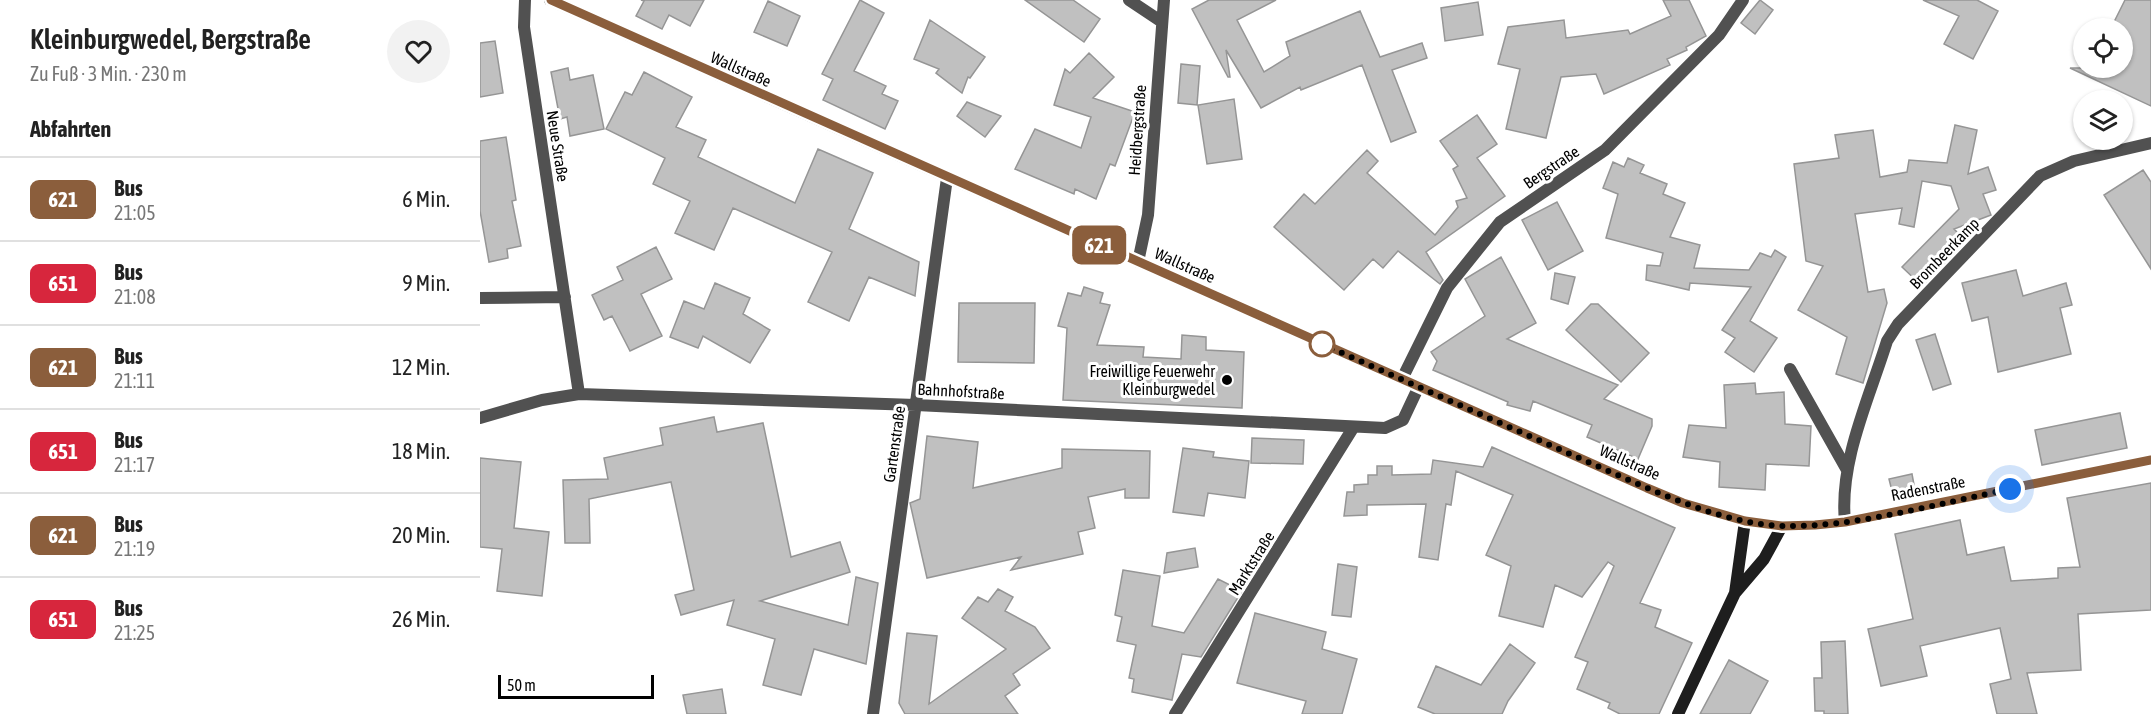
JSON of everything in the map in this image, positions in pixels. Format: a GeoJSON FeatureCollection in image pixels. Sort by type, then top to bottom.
{"type":"FeatureCollection","features":[{"type":"Feature","properties":{"kind":"street","name":"Neue Straße"},"geometry":{"type":"LineString","coordinates":[[525,0],[524,27],[579,394]]}},
{"type":"Feature","properties":{"kind":"street","name":"Wallstraße"},"geometry":{"type":"LineString","coordinates":[[550,0],[1683,503],[1745,521]]}},
{"type":"Feature","properties":{"kind":"street"},"geometry":{"type":"LineString","coordinates":[[1129,0],[1162,22]]}},
{"type":"Feature","properties":{"kind":"street","name":"Heidbergstraße"},"geometry":{"type":"LineString","coordinates":[[1138,262],[1148,215],[1164,0]]}},
{"type":"Feature","properties":{"kind":"street","name":"Bergstraße"},"geometry":{"type":"LineString","coordinates":[[1402,379],[1447,288],[1500,222],[1605,150],[1719,35],[1743,0]]}},
{"type":"Feature","properties":{"kind":"street","name":"Brombeerkamp"},"geometry":{"type":"LineString","coordinates":[[1845,522],[1842,496],[1847,470],[1887,341],[1898,324],[2040,176],[2074,161],[2151,143]]}},
{"type":"Feature","properties":{"kind":"street","name":"Gartenstraße"},"geometry":{"type":"LineString","coordinates":[[873,714],[947,178]]}},
{"type":"Feature","properties":{"kind":"street"},"geometry":{"type":"LineString","coordinates":[[480,298],[565,297]]}},
{"type":"Feature","properties":{"kind":"street"},"geometry":{"type":"LineString","coordinates":[[1790,369],[1847,470]]}},
{"type":"Feature","properties":{"kind":"street","name":"Bahnhofstraße"},"geometry":{"type":"LineString","coordinates":[[480,418],[542,400],[579,394],[916,405],[1385,428],[1403,420],[1419,386]]}},
{"type":"Feature","properties":{"kind":"street","name":"Marktstraße"},"geometry":{"type":"LineString","coordinates":[[1175,714],[1353,428]]}},
{"type":"Feature","properties":{"kind":"street","name":"Radenstraße"},"geometry":{"type":"LineString","coordinates":[[1745,521],[1782,526],[1845,522],[2151,460]]}},
{"type":"Feature","properties":{"kind":"street"},"geometry":{"type":"LineString","coordinates":[[1735,592],[1745,521]]}},
{"type":"Feature","properties":{"kind":"street"},"geometry":{"type":"LineString","coordinates":[[1678,714],[1735,592],[1764,559],[1782,526]]}},
{"type":"Feature","properties":{"kind":"building"},"geometry":{"type":"Polygon","coordinates":[[[641,0],[704,0],[690,26],[669,15],[662,29],[636,16],[644,1],[641,0]]]}},
{"type":"Feature","properties":{"kind":"building"},"geometry":{"type":"Polygon","coordinates":[[[860,0],[884,13],[854,71],[886,86],[882,94],[898,101],[885,129],[823,100],[833,79],[822,74],[860,0]]]}},
{"type":"Feature","properties":{"kind":"building"},"geometry":{"type":"Polygon","coordinates":[[[1025,0],[1073,0],[1100,19],[1084,42],[1025,0]]]}},
{"type":"Feature","properties":{"kind":"building"},"geometry":{"type":"Polygon","coordinates":[[[1209,0],[1276,0],[1237,20],[1264,72],[1290,56],[1286,42],[1360,11],[1380,57],[1422,43],[1427,58],[1392,70],[1416,132],[1391,142],[1362,65],[1301,90],[1300,87],[1261,108],[1226,50],[1230,77],[1228,77],[1192,9],[1209,0]]]}},
{"type":"Feature","properties":{"kind":"building"},"geometry":{"type":"Polygon","coordinates":[[[1663,0],[1689,0],[1706,36],[1686,47],[1687,50],[1667,59],[1670,65],[1604,94],[1596,74],[1561,77],[1546,138],[1506,129],[1520,69],[1498,64],[1508,27],[1564,20],[1566,38],[1628,30],[1630,34],[1671,16],[1663,0]]]}},
{"type":"Feature","properties":{"kind":"building"},"geometry":{"type":"Polygon","coordinates":[[[1760,0],[1773,10],[1755,34],[1741,23],[1760,0]]]}},
{"type":"Feature","properties":{"kind":"building"},"geometry":{"type":"Polygon","coordinates":[[[1923,0],[1977,0],[1998,11],[1973,59],[1944,44],[1959,16],[1923,0]]]}},
{"type":"Feature","properties":{"kind":"building"},"geometry":{"type":"Polygon","coordinates":[[[2125,0],[2151,0],[2151,106],[2133,98],[2133,90],[2117,90],[2091,78],[2133,78],[2133,18],[2116,18],[2125,0]]]}},
{"type":"Feature","properties":{"kind":"building"},"geometry":{"type":"Polygon","coordinates":[[[768,1],[800,16],[787,46],[754,32],[768,1]]]}},
{"type":"Feature","properties":{"kind":"building"},"geometry":{"type":"Polygon","coordinates":[[[1478,2],[1483,35],[1445,41],[1441,8],[1478,2]]]}},
{"type":"Feature","properties":{"kind":"building"},"geometry":{"type":"Polygon","coordinates":[[[930,20],[985,57],[970,78],[968,77],[962,93],[936,73],[939,69],[914,59],[930,20]]]}},
{"type":"Feature","properties":{"kind":"building"},"geometry":{"type":"Polygon","coordinates":[[[495,41],[503,93],[480,97],[480,43],[495,41]]]}},
{"type":"Feature","properties":{"kind":"building"},"geometry":{"type":"Polygon","coordinates":[[[1089,53],[1114,77],[1093,98],[1135,112],[1115,166],[1110,164],[1096,199],[1075,189],[1074,194],[1015,169],[1035,129],[1081,148],[1091,117],[1054,105],[1065,69],[1070,73],[1089,53]]]}},
{"type":"Feature","properties":{"kind":"building"},"geometry":{"type":"Polygon","coordinates":[[[1181,64],[1200,66],[1197,105],[1178,103],[1181,64]]]}},
{"type":"Feature","properties":{"kind":"building"},"geometry":{"type":"Polygon","coordinates":[[[568,68],[570,80],[593,75],[604,129],[570,136],[567,117],[560,119],[551,72],[568,68]]]}},
{"type":"Feature","properties":{"kind":"building"},"geometry":{"type":"Polygon","coordinates":[[[644,72],[692,97],[676,127],[706,140],[698,157],[795,203],[818,149],[873,173],[849,229],[919,262],[915,296],[869,277],[849,321],[808,302],[832,252],[733,208],[714,250],[675,233],[690,201],[653,184],[665,158],[606,129],[625,92],[632,95],[644,72]]]}},
{"type":"Feature","properties":{"kind":"building"},"geometry":{"type":"Polygon","coordinates":[[[1234,99],[1242,159],[1207,164],[1198,105],[1234,99]]]}},
{"type":"Feature","properties":{"kind":"building"},"geometry":{"type":"Polygon","coordinates":[[[967,102],[1001,116],[985,137],[957,116],[967,102]]]}},
{"type":"Feature","properties":{"kind":"building"},"geometry":{"type":"Polygon","coordinates":[[[1477,115],[1497,144],[1477,158],[1505,196],[1426,252],[1443,280],[1440,284],[1398,251],[1383,268],[1373,259],[1344,290],[1274,227],[1304,194],[1315,204],[1367,150],[1378,161],[1367,173],[1435,235],[1458,207],[1456,201],[1467,198],[1453,169],[1458,166],[1440,141],[1477,115]]]}},
{"type":"Feature","properties":{"kind":"building"},"geometry":{"type":"Polygon","coordinates":[[[1955,125],[1977,130],[1968,174],[1988,167],[1996,190],[1983,194],[1991,215],[1954,229],[1966,241],[1922,286],[1902,267],[1959,209],[1951,186],[1922,181],[1914,227],[1899,224],[1902,208],[1855,214],[1868,292],[1884,289],[1887,303],[1863,383],[1836,374],[1847,337],[1798,310],[1823,266],[1806,261],[1794,164],[1839,158],[1835,135],[1873,130],[1880,177],[1907,172],[1909,160],[1947,163],[1955,125]]]}},
{"type":"Feature","properties":{"kind":"building"},"geometry":{"type":"Polygon","coordinates":[[[506,137],[516,200],[512,201],[521,246],[507,249],[508,258],[489,262],[480,211],[480,141],[506,137]]]}},
{"type":"Feature","properties":{"kind":"building"},"geometry":{"type":"Polygon","coordinates":[[[1628,158],[1644,165],[1640,173],[1667,184],[1663,194],[1685,203],[1670,237],[1700,245],[1694,268],[1749,270],[1760,253],[1771,257],[1775,250],[1786,257],[1750,321],[1777,338],[1754,372],[1725,352],[1735,338],[1722,330],[1751,287],[1690,283],[1689,290],[1646,280],[1647,265],[1660,266],[1663,253],[1606,238],[1618,194],[1603,188],[1613,162],[1624,167],[1628,158]]]}},
{"type":"Feature","properties":{"kind":"building"},"geometry":{"type":"Polygon","coordinates":[[[2143,170],[2151,182],[2151,269],[2104,195],[2143,170]]]}},
{"type":"Feature","properties":{"kind":"building"},"geometry":{"type":"Polygon","coordinates":[[[1557,202],[1583,251],[1548,270],[1522,220],[1557,202]]]}},
{"type":"Feature","properties":{"kind":"building"},"geometry":{"type":"Polygon","coordinates":[[[656,247],[672,279],[641,294],[662,336],[630,351],[612,316],[604,320],[592,295],[623,280],[617,267],[656,247]]]}},
{"type":"Feature","properties":{"kind":"building"},"geometry":{"type":"Polygon","coordinates":[[[1501,257],[1536,323],[1507,339],[1618,385],[1604,399],[1652,419],[1652,426],[1638,459],[1587,437],[1592,425],[1533,401],[1530,411],[1507,405],[1508,402],[1433,370],[1437,361],[1431,352],[1485,316],[1465,279],[1501,257]]]}},
{"type":"Feature","properties":{"kind":"building"},"geometry":{"type":"Polygon","coordinates":[[[2016,270],[2023,296],[2066,283],[2072,305],[2060,308],[2071,354],[1998,372],[1988,317],[1972,321],[1962,283],[2016,270]]]}},
{"type":"Feature","properties":{"kind":"building"},"geometry":{"type":"Polygon","coordinates":[[[1555,273],[1575,277],[1568,304],[1551,299],[1555,273]]]}},
{"type":"Feature","properties":{"kind":"building"},"geometry":{"type":"Polygon","coordinates":[[[715,283],[750,298],[743,314],[770,330],[750,363],[703,336],[698,348],[670,337],[684,301],[704,309],[715,283]]]}},
{"type":"Feature","properties":{"kind":"building"},"geometry":{"type":"Polygon","coordinates":[[[1084,287],[1103,293],[1100,303],[1110,305],[1097,345],[1144,347],[1143,357],[1181,359],[1182,335],[1206,337],[1206,350],[1244,352],[1242,408],[1063,400],[1067,328],[1058,326],[1068,293],[1081,296],[1084,287]]]}},
{"type":"Feature","properties":{"kind":"building"},"geometry":{"type":"Polygon","coordinates":[[[959,303],[1035,303],[1034,363],[958,362],[959,303]]]}},
{"type":"Feature","properties":{"kind":"building"},"geometry":{"type":"Polygon","coordinates":[[[1591,304],[1598,304],[1649,353],[1621,382],[1566,330],[1591,304]]]}},
{"type":"Feature","properties":{"kind":"building"},"geometry":{"type":"Polygon","coordinates":[[[1935,334],[1951,384],[1933,390],[1916,340],[1935,334]]]}},
{"type":"Feature","properties":{"kind":"building"},"geometry":{"type":"Polygon","coordinates":[[[1755,383],[1756,394],[1784,392],[1785,424],[1811,426],[1809,466],[1766,464],[1765,490],[1719,487],[1720,462],[1683,457],[1689,425],[1726,428],[1724,385],[1755,383]]]}},
{"type":"Feature","properties":{"kind":"building"},"geometry":{"type":"Polygon","coordinates":[[[2120,413],[2127,448],[2042,465],[2035,430],[2120,413]]]}},
{"type":"Feature","properties":{"kind":"building"},"geometry":{"type":"Polygon","coordinates":[[[714,417],[717,432],[763,423],[791,557],[840,542],[850,572],[760,601],[848,625],[856,577],[878,583],[866,664],[814,649],[801,695],[763,685],[775,639],[727,625],[734,600],[681,615],[675,595],[694,590],[671,482],[589,499],[590,543],[565,543],[563,480],[608,479],[604,458],[663,445],[660,428],[714,417]]]}},
{"type":"Feature","properties":{"kind":"building"},"geometry":{"type":"Polygon","coordinates":[[[927,436],[978,442],[973,488],[1062,468],[1062,449],[1150,451],[1149,498],[1125,498],[1125,489],[1088,497],[1095,528],[1078,532],[1083,554],[1011,570],[1021,557],[927,578],[910,503],[920,499],[927,436]]]}},
{"type":"Feature","properties":{"kind":"building"},"geometry":{"type":"Polygon","coordinates":[[[1252,438],[1304,440],[1303,464],[1251,463],[1252,438]]]}},
{"type":"Feature","properties":{"kind":"building"},"geometry":{"type":"Polygon","coordinates":[[[1492,447],[1675,528],[1640,603],[1661,610],[1655,627],[1692,643],[1659,714],[1620,714],[1608,708],[1610,703],[1577,689],[1588,662],[1575,657],[1614,566],[1608,562],[1582,597],[1555,585],[1543,627],[1499,616],[1511,566],[1486,555],[1513,495],[1456,471],[1451,505],[1446,504],[1438,560],[1419,557],[1426,504],[1367,505],[1367,515],[1344,516],[1347,492],[1354,492],[1354,485],[1368,484],[1368,475],[1377,475],[1377,466],[1392,466],[1392,475],[1431,474],[1433,460],[1483,467],[1492,447]]]}},
{"type":"Feature","properties":{"kind":"building"},"geometry":{"type":"Polygon","coordinates":[[[1183,448],[1214,452],[1213,457],[1249,461],[1245,498],[1208,493],[1204,516],[1173,512],[1183,448]]]}},
{"type":"Feature","properties":{"kind":"building"},"geometry":{"type":"Polygon","coordinates":[[[480,458],[521,462],[514,528],[549,532],[542,596],[497,591],[502,549],[480,547],[480,458]]]}},
{"type":"Feature","properties":{"kind":"building"},"geometry":{"type":"Polygon","coordinates":[[[1912,474],[1915,490],[1893,495],[1889,479],[1912,474]]]}},
{"type":"Feature","properties":{"kind":"building"},"geometry":{"type":"Polygon","coordinates":[[[2151,483],[2151,610],[2078,614],[2081,670],[2027,673],[2037,714],[1997,714],[1990,684],[2011,679],[2000,628],[1920,646],[1927,676],[1881,686],[1868,629],[1913,619],[1895,534],[1960,520],[1967,555],[2004,547],[2011,581],[2058,578],[2058,568],[2080,567],[2067,498],[2151,483]]]}},
{"type":"Feature","properties":{"kind":"building"},"geometry":{"type":"Polygon","coordinates":[[[1195,548],[1198,567],[1164,573],[1167,553],[1195,548]]]}},
{"type":"Feature","properties":{"kind":"building"},"geometry":{"type":"Polygon","coordinates":[[[1338,564],[1357,567],[1351,617],[1332,615],[1338,564]]]}},
{"type":"Feature","properties":{"kind":"building"},"geometry":{"type":"Polygon","coordinates":[[[1123,570],[1160,576],[1152,626],[1184,633],[1218,579],[1242,591],[1201,657],[1182,654],[1172,700],[1132,692],[1134,679],[1129,678],[1136,645],[1117,641],[1122,617],[1115,615],[1123,570]]]}},
{"type":"Feature","properties":{"kind":"building"},"geometry":{"type":"Polygon","coordinates":[[[998,589],[1013,597],[1005,611],[1035,627],[1050,648],[1013,674],[1020,685],[1005,696],[1018,714],[905,714],[899,703],[907,633],[937,636],[929,704],[1006,649],[962,618],[978,597],[988,602],[998,589]]]}},
{"type":"Feature","properties":{"kind":"building"},"geometry":{"type":"Polygon","coordinates":[[[1255,613],[1326,632],[1322,649],[1357,659],[1342,714],[1302,714],[1306,701],[1237,683],[1255,613]]]}},
{"type":"Feature","properties":{"kind":"building"},"geometry":{"type":"Polygon","coordinates":[[[1845,641],[1848,714],[1824,714],[1824,711],[1815,711],[1814,678],[1822,678],[1821,642],[1845,641]]]}},
{"type":"Feature","properties":{"kind":"building"},"geometry":{"type":"Polygon","coordinates":[[[1510,644],[1535,663],[1508,701],[1502,714],[1435,714],[1418,707],[1436,666],[1481,685],[1510,644]]]}},
{"type":"Feature","properties":{"kind":"building"},"geometry":{"type":"Polygon","coordinates":[[[1729,660],[1768,681],[1750,714],[1700,714],[1729,660]]]}},
{"type":"Feature","properties":{"kind":"building"},"geometry":{"type":"Polygon","coordinates":[[[722,689],[726,714],[687,714],[683,695],[722,689]]]}},
{"type":"Feature","properties":{"kind":"bus line","name":"621"},"geometry":{"type":"LineString","coordinates":[[551,0],[703,70],[1647,488],[1723,516],[1782,526],[1845,522],[2151,460]]}},
{"type":"Feature","properties":{"kind":"place","name":"Freiwillige Feuerwehr Kleinburgwedel"},"geometry":{"type":"Point","coordinates":[1227,380]}},
{"type":"Feature","properties":{"kind":"route"},"geometry":{"type":"LineString","coordinates":[[1322,344],[1647,488],[1683,503],[1745,521],[1782,526],[1845,522],[2010,489]]}}]}
